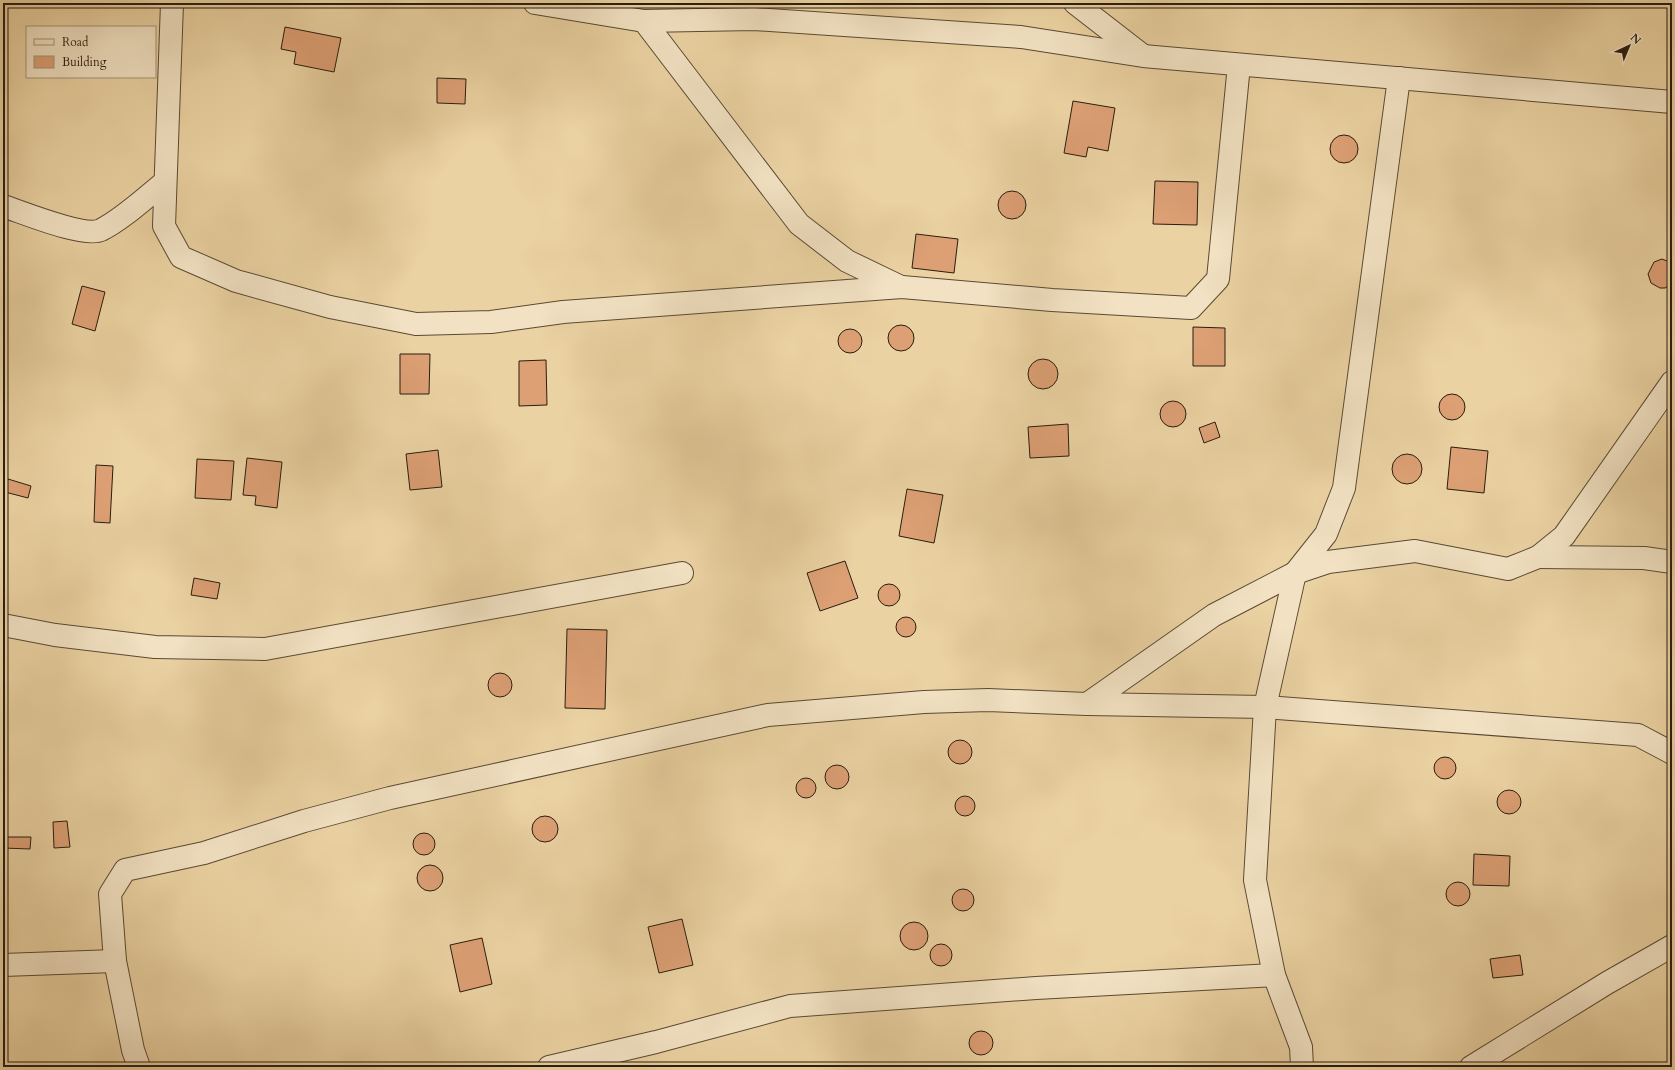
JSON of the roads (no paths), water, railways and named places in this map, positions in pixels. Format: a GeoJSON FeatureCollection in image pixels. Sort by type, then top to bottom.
{"type":"FeatureCollection","features":[{"type":"Feature","properties":{"kind":"street"},"geometry":{"type":"LineString","coordinates":[[172,3],[164,226],[181,257],[236,281],[330,307],[416,324],[490,322],[563,312],[902,287],[1052,300],[1191,308],[1218,279],[1239,65]]}},
{"type":"Feature","properties":{"kind":"street"},"geometry":{"type":"LineString","coordinates":[[535,3],[644,21],[754,19],[1013,37],[1143,56],[1672,102]]}},
{"type":"Feature","properties":{"kind":"street"},"geometry":{"type":"LineString","coordinates":[[1075,3],[1143,56]]}},
{"type":"Feature","properties":{"kind":"street"},"geometry":{"type":"LineString","coordinates":[[644,21],[800,224],[847,261],[902,287]]}},
{"type":"Feature","properties":{"kind":"street"},"geometry":{"type":"LineString","coordinates":[[1302,1067],[1302,1046],[1274,975],[1255,880],[1265,707],[1295,573],[1326,534],[1344,488],[1399,78]]}},
{"type":"Feature","properties":{"kind":"street"},"geometry":{"type":"LineString","coordinates":[[3,206],[72,230],[99,231],[123,215],[165,182]]}},
{"type":"Feature","properties":{"kind":"street"},"geometry":{"type":"LineString","coordinates":[[1087,704],[1214,615],[1295,573],[1328,562],[1415,551],[1508,569],[1538,557],[1564,536],[1672,382]]}},
{"type":"Feature","properties":{"kind":"street"},"geometry":{"type":"LineString","coordinates":[[1538,557],[1644,558],[1672,562]]}},
{"type":"Feature","properties":{"kind":"street"},"geometry":{"type":"LineString","coordinates":[[3,625],[55,635],[155,647],[265,649],[682,573]]}},
{"type":"Feature","properties":{"kind":"street"},"geometry":{"type":"LineString","coordinates":[[139,1067],[133,1050],[115,961],[110,894],[125,870],[204,853],[304,821],[383,800],[768,716],[938,702],[988,700],[1087,704],[1265,707],[1638,735],[1672,753]]}},
{"type":"Feature","properties":{"kind":"street"},"geometry":{"type":"LineString","coordinates":[[1471,1067],[1607,983],[1672,946]]}},
{"type":"Feature","properties":{"kind":"street"},"geometry":{"type":"LineString","coordinates":[[3,965],[115,961]]}},
{"type":"Feature","properties":{"kind":"street"},"geometry":{"type":"LineString","coordinates":[[550,1067],[656,1042],[790,1006],[1036,988],[1274,975]]}}]}
